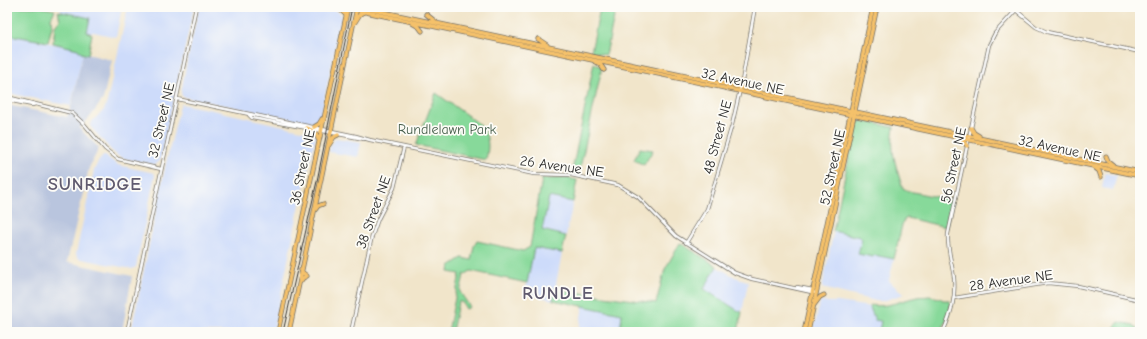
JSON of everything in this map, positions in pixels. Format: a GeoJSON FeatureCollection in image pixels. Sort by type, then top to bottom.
{"type":"FeatureCollection","features":[{"type":"Feature","properties":{"kind":"main road"},"geometry":{"type":"LineString","coordinates":[[338,7],[346,15]]}},
{"type":"Feature","properties":{"kind":"main road","name":"32 Avenue NE"},"geometry":{"type":"LineString","coordinates":[[342,7],[368,8],[551,47],[838,112],[867,114],[1140,176]]}},
{"type":"Feature","properties":{"kind":"main road","name":"52 Street NE"},"geometry":{"type":"LineString","coordinates":[[804,332],[815,292],[852,128],[854,96],[873,7]]}},
{"type":"Feature","properties":{"kind":"main road","name":"52 Street NE"},"geometry":{"type":"LineString","coordinates":[[808,332],[849,121],[857,104],[877,7]]}},
{"type":"Feature","properties":{"kind":"main road","name":"36 Street NE"},"geometry":{"type":"LineString","coordinates":[[278,332],[347,8]]}},
{"type":"Feature","properties":{"kind":"main road","name":"36 Street NE"},"geometry":{"type":"LineString","coordinates":[[289,332],[353,24],[358,8]]}},
{"type":"Feature","properties":{"kind":"main road","name":"32 Avenue NE"},"geometry":{"type":"LineString","coordinates":[[358,8],[364,12],[591,60],[740,89],[754,90],[845,109],[862,117],[956,137],[982,138],[1140,172]]}},
{"type":"Feature","properties":{"kind":"main road"},"geometry":{"type":"LineString","coordinates":[[353,24],[360,14],[364,12]]}},
{"type":"Feature","properties":{"kind":"main road"},"geometry":{"type":"LineString","coordinates":[[426,14],[429,18],[439,24]]}},
{"type":"Feature","properties":{"kind":"main road"},"geometry":{"type":"LineString","coordinates":[[409,21],[419,27],[422,31]]}},
{"type":"Feature","properties":{"kind":"main road"},"geometry":{"type":"LineString","coordinates":[[538,38],[551,47]]}},
{"type":"Feature","properties":{"kind":"main road"},"geometry":{"type":"LineString","coordinates":[[591,60],[600,64],[604,70]]}},
{"type":"Feature","properties":{"kind":"main road"},"geometry":{"type":"LineString","coordinates":[[742,82],[754,90]]}},
{"type":"Feature","properties":{"kind":"main road"},"geometry":{"type":"LineString","coordinates":[[845,109],[848,107],[854,96]]}},
{"type":"Feature","properties":{"kind":"main road"},"geometry":{"type":"LineString","coordinates":[[857,104],[861,110],[867,114]]}},
{"type":"Feature","properties":{"kind":"main road"},"geometry":{"type":"LineString","coordinates":[[314,127],[320,123],[325,112]]}},
{"type":"Feature","properties":{"kind":"main road"},"geometry":{"type":"LineString","coordinates":[[838,112],[849,121]]}},
{"type":"Feature","properties":{"kind":"main road"},"geometry":{"type":"LineString","coordinates":[[852,128],[857,120],[862,117]]}},
{"type":"Feature","properties":{"kind":"main road"},"geometry":{"type":"LineString","coordinates":[[307,128],[317,135],[317,147]]}},
{"type":"Feature","properties":{"kind":"main road"},"geometry":{"type":"LineString","coordinates":[[971,128],[982,138]]}},
{"type":"Feature","properties":{"kind":"main road"},"geometry":{"type":"LineString","coordinates":[[327,150],[332,140],[338,135]]}},
{"type":"Feature","properties":{"kind":"main road"},"geometry":{"type":"LineString","coordinates":[[956,137],[967,146]]}},
{"type":"Feature","properties":{"kind":"main road"},"geometry":{"type":"LineString","coordinates":[[1106,156],[1110,163],[1115,166]]}},
{"type":"Feature","properties":{"kind":"main road"},"geometry":{"type":"LineString","coordinates":[[1091,166],[1099,171],[1101,177]]}},
{"type":"Feature","properties":{"kind":"main road"},"geometry":{"type":"LineString","coordinates":[[313,215],[316,207],[324,204],[320,202],[317,197]]}},
{"type":"Feature","properties":{"kind":"main road"},"geometry":{"type":"LineString","coordinates":[[297,289],[301,280],[307,276],[301,270]]}},
{"type":"Feature","properties":{"kind":"main road"},"geometry":{"type":"LineString","coordinates":[[814,305],[820,297],[824,295]]}},
{"type":"Feature","properties":{"kind":"street","name":"32 Street NE"},"geometry":{"type":"LineString","coordinates":[[127,332],[196,7]]}},
{"type":"Feature","properties":{"kind":"street","name":"48 Street NE"},"geometry":{"type":"LineString","coordinates":[[686,243],[704,215],[711,198],[732,125],[742,82],[755,7]]}},
{"type":"Feature","properties":{"kind":"street"},"geometry":{"type":"LineString","coordinates":[[1012,7],[1036,27],[1047,32],[1140,52]]}},
{"type":"Feature","properties":{"kind":"street","name":"56 Street NE"},"geometry":{"type":"LineString","coordinates":[[943,332],[952,312],[954,298],[954,277],[948,246],[948,234],[990,41],[995,33],[1016,10]]}},
{"type":"Feature","properties":{"kind":"street"},"geometry":{"type":"LineString","coordinates":[[7,97],[69,111],[76,114],[105,149],[118,159],[161,169]]}},
{"type":"Feature","properties":{"kind":"street","name":"26 Avenue NE"},"geometry":{"type":"LineString","coordinates":[[177,99],[249,115],[252,114],[314,127],[321,130]]}},
{"type":"Feature","properties":{"kind":"street"},"geometry":{"type":"LineString","coordinates":[[7,100],[32,105],[37,104]]}},
{"type":"Feature","properties":{"kind":"street","name":"26 Avenue NE"},"geometry":{"type":"LineString","coordinates":[[249,115],[252,118],[321,130],[534,174],[571,175],[618,185],[638,197],[672,232],[686,243],[735,273],[752,279],[815,292]]}},
{"type":"Feature","properties":{"kind":"street","name":"26 Avenue NE"},"geometry":{"type":"LineString","coordinates":[[331,132],[338,135],[370,140]]}},
{"type":"Feature","properties":{"kind":"street","name":"38 Street NE"},"geometry":{"type":"LineString","coordinates":[[351,332],[372,236],[378,219],[394,188],[404,147]]}},
{"type":"Feature","properties":{"kind":"street","name":"28 Avenue NE"},"geometry":{"type":"LineString","coordinates":[[954,298],[1048,283],[1078,286],[1140,300]]}},
{"type":"Feature","properties":{"kind":"shaded area"},"geometry":{"type":"Polygon","coordinates":[[[61,7],[122,7],[116,37],[87,32],[60,12],[61,7]]]}},
{"type":"Feature","properties":{"kind":"shaded area"},"geometry":{"type":"Polygon","coordinates":[[[128,7],[194,7],[160,161],[155,165],[118,156],[90,126],[91,122],[104,110],[107,102],[128,7]]]}},
{"type":"Feature","properties":{"kind":"shaded area"},"geometry":{"type":"Polygon","coordinates":[[[199,7],[318,7],[337,11],[342,15],[321,115],[318,122],[313,123],[183,97],[181,94],[185,71],[199,7]]]}},
{"type":"Feature","properties":{"kind":"shaded area"},"geometry":{"type":"Polygon","coordinates":[[[10,35],[78,49],[83,53],[71,106],[7,93],[7,37],[10,35]]]}},
{"type":"Feature","properties":{"kind":"shaded area"},"geometry":{"type":"Polygon","coordinates":[[[83,53],[112,60],[103,99],[91,116],[79,128],[99,148],[89,168],[67,262],[132,276],[122,332],[7,332],[7,105],[67,117],[72,104],[83,53]]]}},
{"type":"Feature","properties":{"kind":"shaded area"},"geometry":{"type":"Polygon","coordinates":[[[181,104],[315,134],[316,137],[298,213],[273,332],[131,332],[166,163],[181,104]]]}},
{"type":"Feature","properties":{"kind":"shaded area"},"geometry":{"type":"Polygon","coordinates":[[[859,121],[894,127],[892,153],[903,188],[908,191],[952,200],[946,227],[907,218],[903,221],[889,280],[904,294],[883,301],[876,301],[822,288],[855,129],[859,121]]]}},
{"type":"Feature","properties":{"kind":"shaded area"},"geometry":{"type":"Polygon","coordinates":[[[336,138],[361,142],[358,157],[329,152],[331,144],[336,138]]]}},
{"type":"Feature","properties":{"kind":"shaded area"},"geometry":{"type":"Polygon","coordinates":[[[104,155],[118,165],[154,173],[155,175],[136,267],[132,269],[82,259],[77,257],[76,254],[94,170],[104,155]]]}},
{"type":"Feature","properties":{"kind":"shaded area"},"geometry":{"type":"Polygon","coordinates":[[[1105,173],[1117,175],[1113,190],[1102,188],[1105,173]]]}},
{"type":"Feature","properties":{"kind":"shaded area"},"geometry":{"type":"Polygon","coordinates":[[[549,197],[573,202],[566,236],[542,230],[549,197]]]}},
{"type":"Feature","properties":{"kind":"shaded area"},"geometry":{"type":"Polygon","coordinates":[[[534,248],[562,253],[553,300],[525,293],[534,248]]]}},
{"type":"Feature","properties":{"kind":"shaded area"},"geometry":{"type":"Polygon","coordinates":[[[717,267],[735,277],[747,281],[748,283],[742,312],[703,289],[717,267]]]}},
{"type":"Feature","properties":{"kind":"shaded area"},"geometry":{"type":"Polygon","coordinates":[[[820,302],[838,302],[870,307],[875,319],[881,321],[879,332],[813,332],[820,302]]]}},
{"type":"Feature","properties":{"kind":"shaded area"},"geometry":{"type":"Polygon","coordinates":[[[583,306],[622,314],[620,332],[588,332],[580,330],[579,328],[583,306]]]}},
{"type":"Feature","properties":{"kind":"green space"},"geometry":{"type":"Polygon","coordinates":[[[11,7],[40,7],[55,10],[51,18],[52,26],[48,42],[10,35],[7,37],[7,26],[11,7]]]}},
{"type":"Feature","properties":{"kind":"green space"},"geometry":{"type":"Polygon","coordinates":[[[596,7],[616,7],[606,55],[591,52],[600,8],[596,7]]]}},
{"type":"Feature","properties":{"kind":"green space"},"geometry":{"type":"Polygon","coordinates":[[[58,11],[90,18],[87,32],[92,34],[88,55],[81,53],[78,49],[53,43],[55,26],[60,20],[58,11]]]}},
{"type":"Feature","properties":{"kind":"green space"},"geometry":{"type":"Polygon","coordinates":[[[594,63],[601,67],[601,72],[579,173],[572,171],[594,63]]]}},
{"type":"Feature","properties":{"kind":"green space","name":"Rundlelawn Park"},"geometry":{"type":"Polygon","coordinates":[[[436,93],[482,126],[488,143],[486,160],[416,145],[436,93]]]}},
{"type":"Feature","properties":{"kind":"green space"},"geometry":{"type":"Polygon","coordinates":[[[861,121],[894,127],[894,156],[903,188],[908,191],[952,200],[946,227],[907,218],[903,221],[894,259],[874,255],[873,257],[858,254],[862,239],[860,237],[833,231],[855,129],[858,122],[861,121]]]}},
{"type":"Feature","properties":{"kind":"green space"},"geometry":{"type":"Polygon","coordinates":[[[640,148],[653,150],[644,165],[634,160],[640,148]]]}},
{"type":"Feature","properties":{"kind":"green space"},"geometry":{"type":"Polygon","coordinates":[[[567,178],[577,180],[573,202],[549,197],[542,230],[566,236],[562,253],[534,248],[527,283],[471,271],[464,275],[460,292],[470,307],[466,309],[462,302],[458,302],[452,332],[448,332],[460,274],[449,272],[450,266],[462,258],[471,260],[474,246],[477,241],[523,251],[530,247],[542,179],[567,178]]]}},
{"type":"Feature","properties":{"kind":"green space"},"geometry":{"type":"Polygon","coordinates":[[[680,243],[717,266],[704,289],[742,312],[738,332],[620,332],[622,314],[553,300],[555,288],[557,290],[656,303],[665,269],[680,243]]]}},
{"type":"Feature","properties":{"kind":"green space"},"geometry":{"type":"Polygon","coordinates":[[[929,296],[949,300],[951,303],[948,317],[941,332],[879,332],[881,321],[875,320],[869,305],[882,306],[917,297],[929,296]]]}},
{"type":"Feature","properties":{"kind":"green space"},"geometry":{"type":"Polygon","coordinates":[[[1119,322],[1134,325],[1140,332],[1121,332],[1117,330],[1113,332],[1112,330],[1119,322]]]}},
{"type":"Feature","properties":{"kind":"tram line"},"geometry":{"type":"LineString","coordinates":[[283,332],[317,181],[352,7]]}},
{"type":"Feature","properties":{"kind":"district","name":"SUNRIDGE"},"geometry":{"type":"Point","coordinates":[95,184]}},
{"type":"Feature","properties":{"kind":"district","name":"RUNDLE"},"geometry":{"type":"Point","coordinates":[558,293]}}]}
